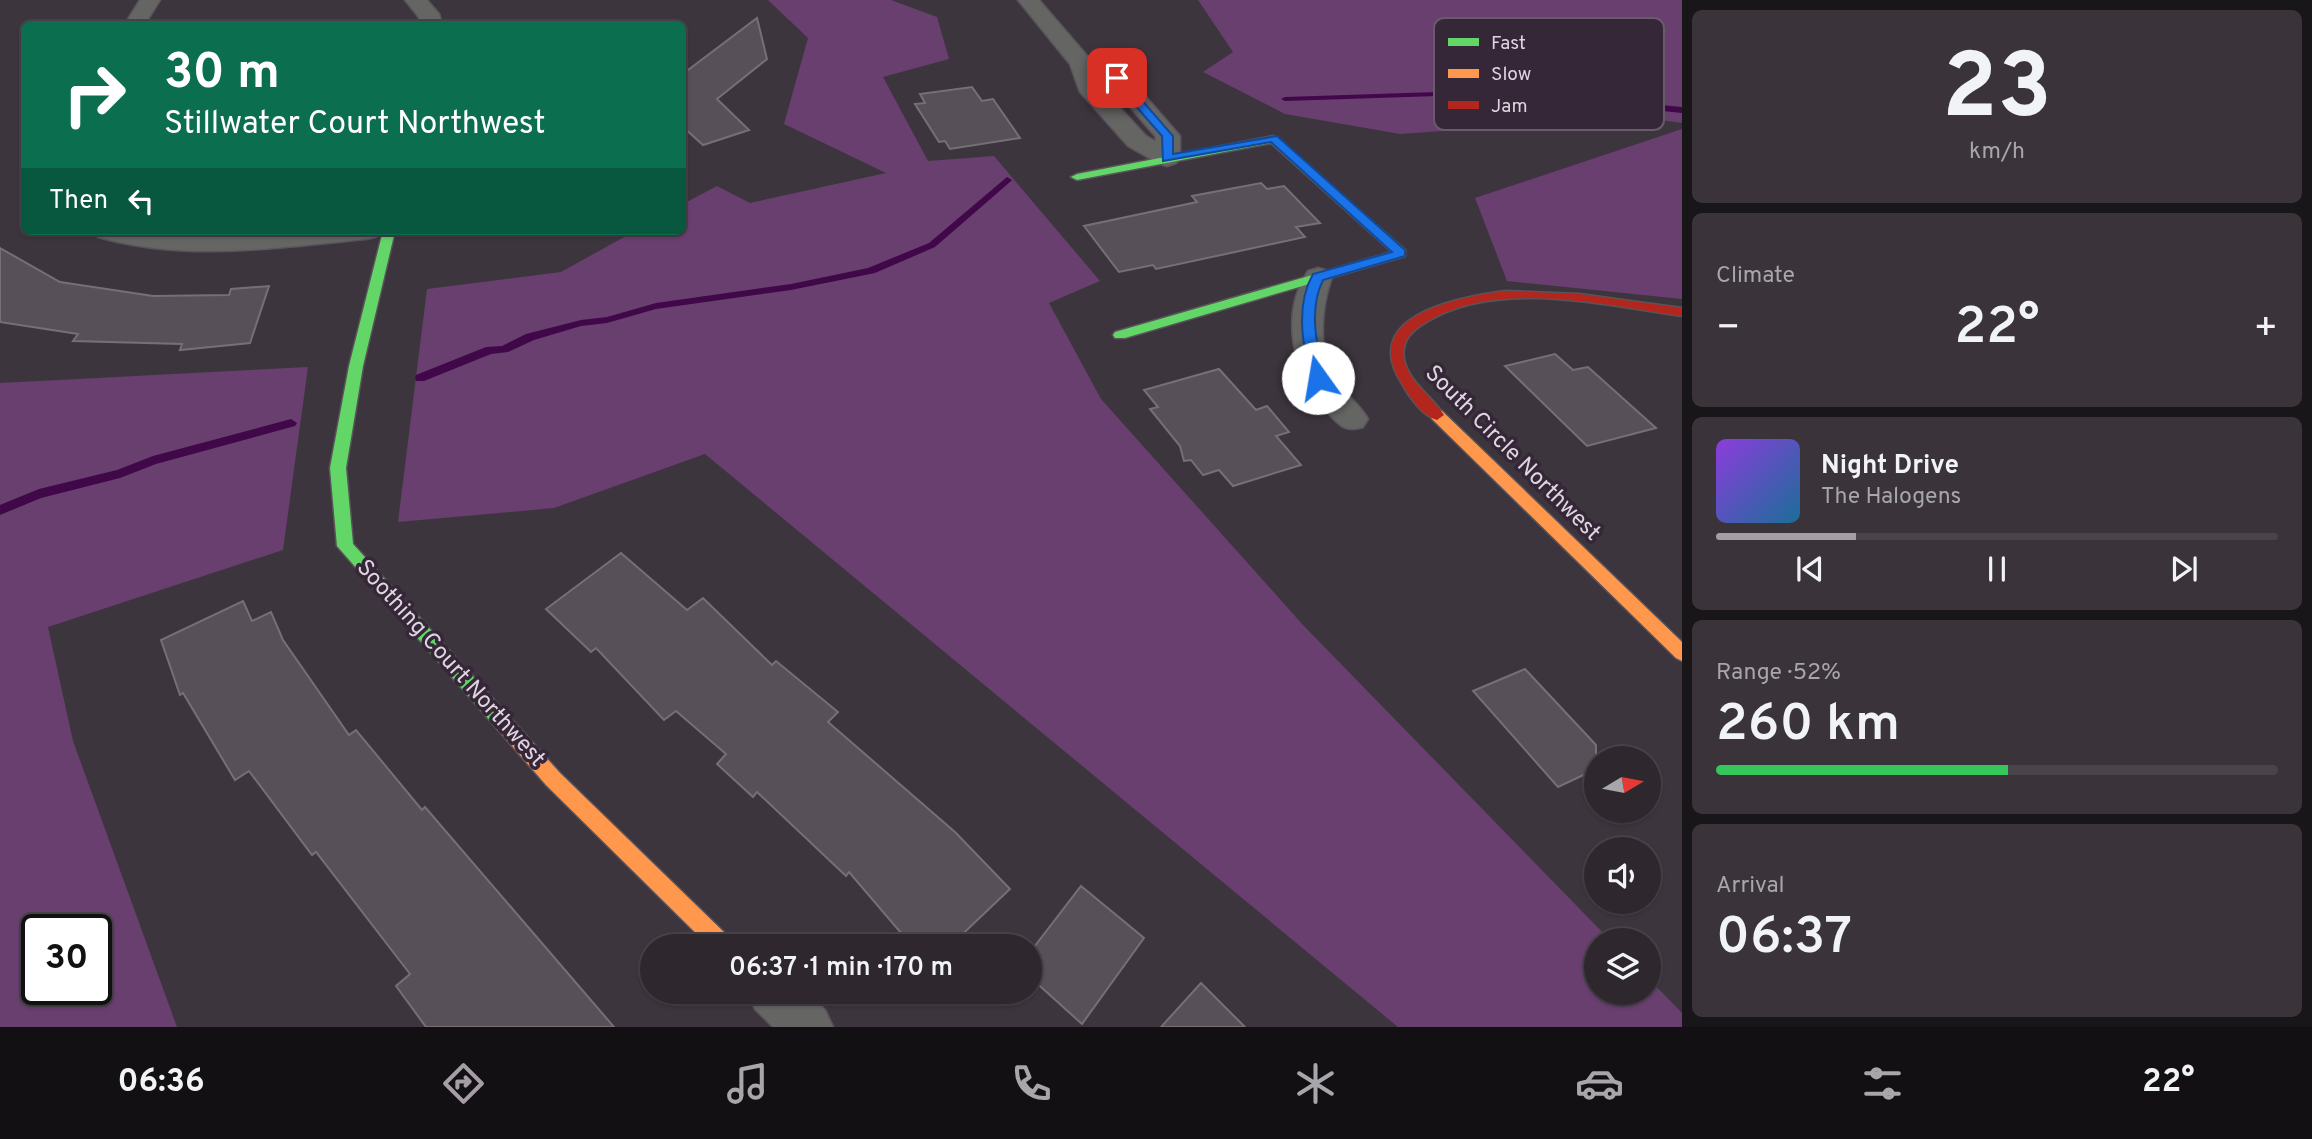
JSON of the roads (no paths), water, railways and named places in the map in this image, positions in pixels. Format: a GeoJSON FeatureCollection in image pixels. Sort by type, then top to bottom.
{"type":"FeatureCollection","features":[{"type":"Feature","properties":{"kind":"street"},"geometry":{"type":"LineString","coordinates":[[137,21],[150,0]]}},
{"type":"Feature","properties":{"kind":"street"},"geometry":{"type":"LineString","coordinates":[[415,0],[428,14],[430,21]]}},
{"type":"Feature","properties":{"kind":"street"},"geometry":{"type":"LineString","coordinates":[[1028,0],[1080,63],[1088,87],[1137,141],[1167,158]]}},
{"type":"Feature","properties":{"kind":"street"},"geometry":{"type":"LineString","coordinates":[[1077,177],[1273,139],[1401,253],[1120,335]]}},
{"type":"Feature","properties":{"kind":"street"},"geometry":{"type":"LineString","coordinates":[[118,235],[131,240],[194,244],[313,235]]}},
{"type":"Feature","properties":{"kind":"street","name":"Soothing Court Northwest"},"geometry":{"type":"LineString","coordinates":[[388,235],[356,366],[338,468],[345,546],[553,779],[712,934]]}},
{"type":"Feature","properties":{"kind":"street"},"geometry":{"type":"LineString","coordinates":[[1318,277],[1311,290],[1310,345],[1318,378],[1352,419]]}},
{"type":"Feature","properties":{"kind":"street","name":"South Circle Northwest"},"geometry":{"type":"LineString","coordinates":[[1682,312],[1531,295],[1472,296],[1444,303],[1418,316],[1401,334],[1395,352],[1401,375],[1415,394],[1682,653]]}},
{"type":"Feature","properties":{"kind":"street"},"geometry":{"type":"LineString","coordinates":[[784,1004],[808,1027]]}},
{"type":"Feature","properties":{"kind":"waterway"},"geometry":{"type":"LineString","coordinates":[[1285,99],[1434,94]]}},
{"type":"Feature","properties":{"kind":"waterway"},"geometry":{"type":"LineString","coordinates":[[1664,108],[1682,110]]}},
{"type":"Feature","properties":{"kind":"waterway"},"geometry":{"type":"LineString","coordinates":[[420,378],[490,350],[504,349],[530,337],[581,323],[607,320],[656,306],[791,287],[871,271],[932,245],[1007,180]]}},
{"type":"Feature","properties":{"kind":"waterway"},"geometry":{"type":"LineString","coordinates":[[0,510],[39,494],[120,474],[153,460],[291,423]]}}]}
